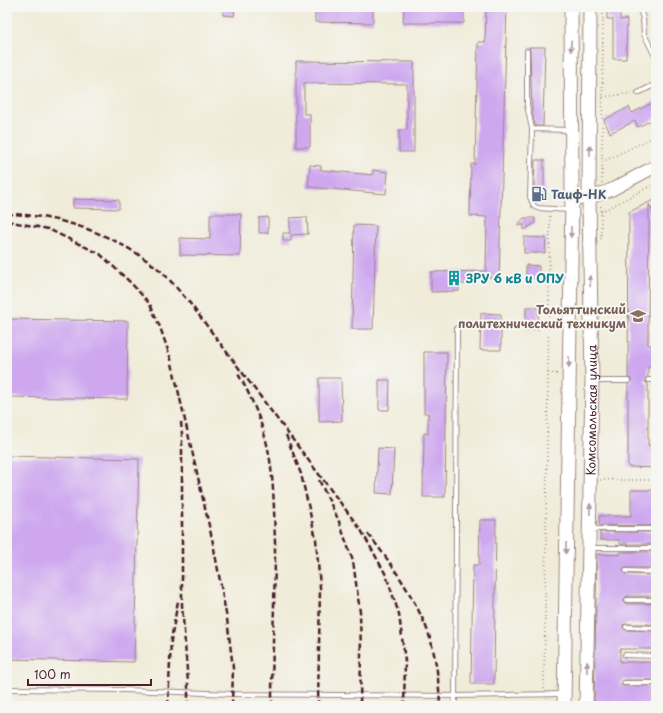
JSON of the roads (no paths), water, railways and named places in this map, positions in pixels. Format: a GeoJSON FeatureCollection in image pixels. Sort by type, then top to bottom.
{"type":"FeatureCollection","features":[{"type":"Feature","properties":{"kind":"main road","name":"Комсомольская улица"},"geometry":{"type":"LineString","coordinates":[[571,7],[572,204],[564,700],[586,700],[595,196],[590,7]]}},
{"type":"Feature","properties":{"kind":"street"},"geometry":{"type":"LineString","coordinates":[[572,204],[595,196],[656,166]]}},
{"type":"Feature","properties":{"kind":"lane"},"geometry":{"type":"LineString","coordinates":[[638,7],[643,18],[644,34],[656,58]]}},
{"type":"Feature","properties":{"kind":"lane"},"geometry":{"type":"LineString","coordinates":[[527,51],[527,105],[532,129],[531,203],[537,208],[551,209],[572,204]]}},
{"type":"Feature","properties":{"kind":"lane"},"geometry":{"type":"LineString","coordinates":[[638,93],[656,84]]}},
{"type":"Feature","properties":{"kind":"lane"},"geometry":{"type":"LineString","coordinates":[[532,129],[572,130]]}},
{"type":"Feature","properties":{"kind":"lane"},"geometry":{"type":"LineString","coordinates":[[455,706],[457,328]]}},
{"type":"Feature","properties":{"kind":"lane"},"geometry":{"type":"LineString","coordinates":[[648,380],[656,380]]}},
{"type":"Feature","properties":{"kind":"lane"},"geometry":{"type":"LineString","coordinates":[[592,381],[628,381]]}},
{"type":"Feature","properties":{"kind":"lane"},"geometry":{"type":"LineString","coordinates":[[590,529],[656,528]]}},
{"type":"Feature","properties":{"kind":"lane"},"geometry":{"type":"LineString","coordinates":[[589,548],[656,548]]}},
{"type":"Feature","properties":{"kind":"lane"},"geometry":{"type":"LineString","coordinates":[[626,571],[656,572]]}},
{"type":"Feature","properties":{"kind":"lane"},"geometry":{"type":"LineString","coordinates":[[627,600],[656,600]]}},
{"type":"Feature","properties":{"kind":"lane"},"geometry":{"type":"LineString","coordinates":[[626,627],[656,628]]}},
{"type":"Feature","properties":{"kind":"lane"},"geometry":{"type":"LineString","coordinates":[[625,656],[656,656]]}},
{"type":"Feature","properties":{"kind":"lane"},"geometry":{"type":"LineString","coordinates":[[624,683],[656,683]]}},
{"type":"Feature","properties":{"kind":"lane"},"geometry":{"type":"LineString","coordinates":[[7,689],[125,690],[233,694],[456,696],[544,694],[564,700]]}},
{"type":"Feature","properties":{"kind":"railway"},"geometry":{"type":"LineString","coordinates":[[7,214],[49,218],[69,223],[109,238],[128,248],[162,272],[189,302],[361,530],[386,575],[399,614],[405,661],[404,706]]}},
{"type":"Feature","properties":{"kind":"railway"},"geometry":{"type":"LineString","coordinates":[[7,221],[48,229],[100,254],[131,283],[150,304],[171,359],[213,543],[227,619],[233,668],[232,706]]}},
{"type":"Feature","properties":{"kind":"railway"},"geometry":{"type":"LineString","coordinates":[[238,374],[253,402],[261,423],[267,444],[272,476],[275,542],[272,706]]}},
{"type":"Feature","properties":{"kind":"railway"},"geometry":{"type":"LineString","coordinates":[[181,422],[182,605],[188,683],[188,706]]}},
{"type":"Feature","properties":{"kind":"railway"},"geometry":{"type":"LineString","coordinates":[[286,435],[301,474],[316,539],[320,587],[318,706]]}},
{"type":"Feature","properties":{"kind":"railway"},"geometry":{"type":"LineString","coordinates":[[319,480],[338,519],[353,561],[360,612],[360,706]]}},
{"type":"Feature","properties":{"kind":"railway"},"geometry":{"type":"LineString","coordinates":[[368,534],[399,576],[428,631],[436,663],[440,706]]}},
{"type":"Feature","properties":{"kind":"railway"},"geometry":{"type":"LineString","coordinates":[[168,706],[171,640],[178,601]]}},
{"type":"Feature","properties":{"kind":"place","name":"Таиф-НК"},"geometry":{"type":"Point","coordinates":[539,194]}},
{"type":"Feature","properties":{"kind":"place","name":"ЗРУ 6 кВ и ОПУ"},"geometry":{"type":"Point","coordinates":[454,278]}},
{"type":"Feature","properties":{"kind":"place","name":"Тольяттинский политехнический техникум"},"geometry":{"type":"Point","coordinates":[638,316]}}]}
